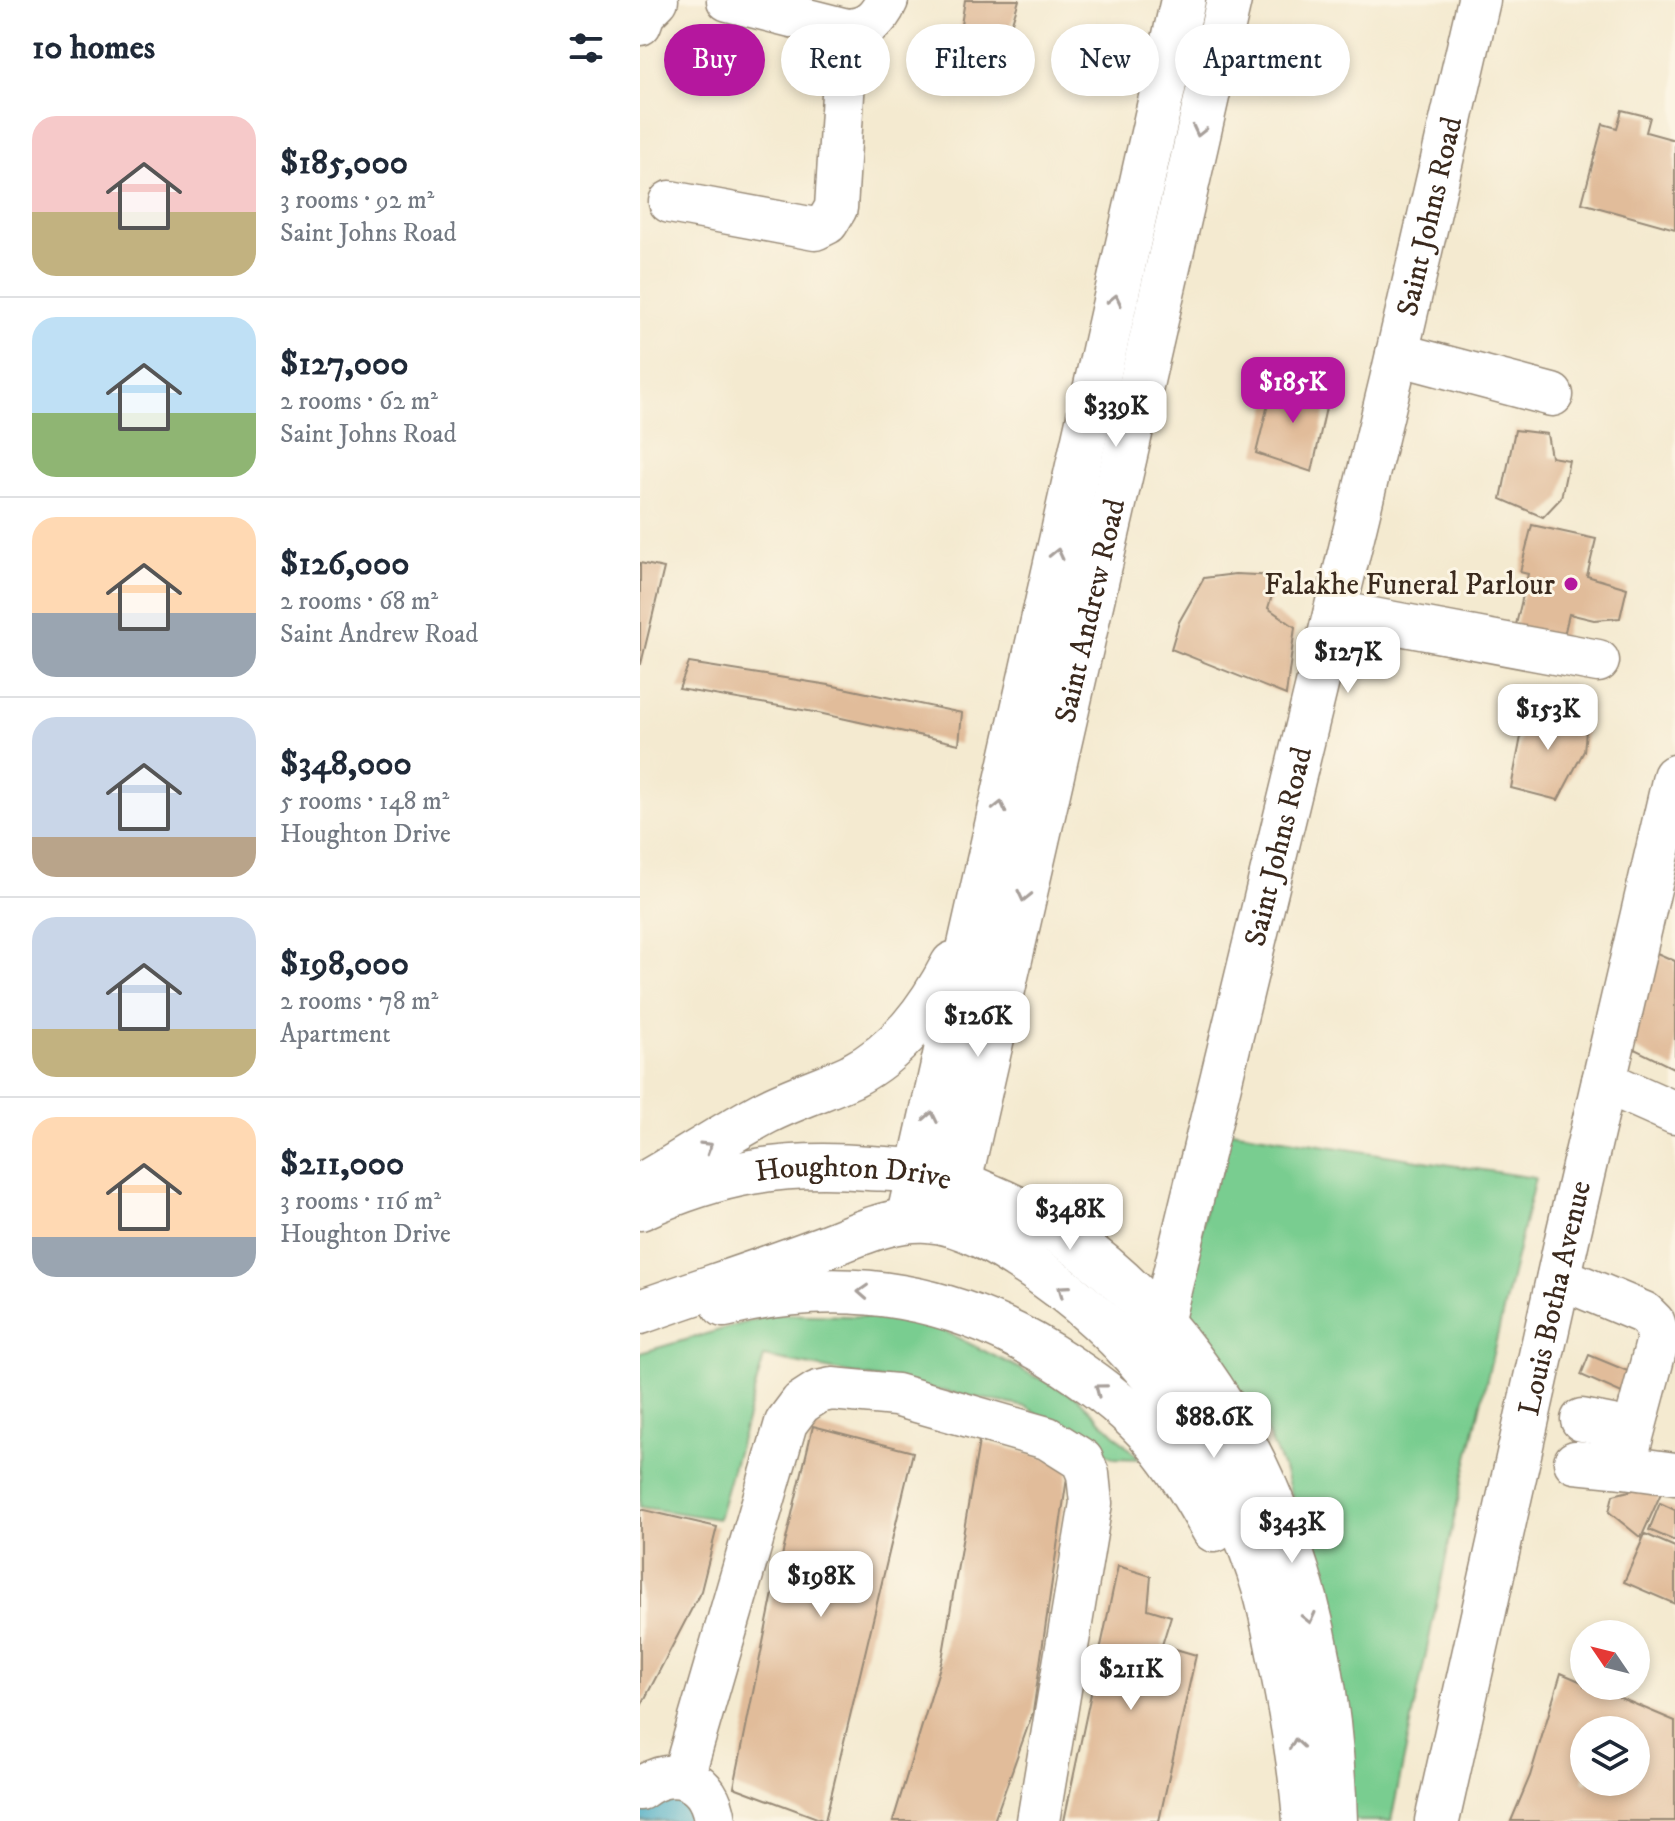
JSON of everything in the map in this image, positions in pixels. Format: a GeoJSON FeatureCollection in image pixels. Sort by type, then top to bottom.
{"type":"FeatureCollection","features":[{"type":"Feature","properties":{"kind":"main road","name":"Saint Andrew Road"},"geometry":{"type":"LineString","coordinates":[[933,1199],[982,883],[1183,0]]}},
{"type":"Feature","properties":{"kind":"main road","name":"Saint Andrew Road"},"geometry":{"type":"LineString","coordinates":[[933,1199],[1229,0]]}},
{"type":"Feature","properties":{"kind":"main road","name":"Louis Botha Avenue"},"geometry":{"type":"LineString","coordinates":[[1437,1821],[1558,1277],[1675,777]]}},
{"type":"Feature","properties":{"kind":"main road"},"geometry":{"type":"LineString","coordinates":[[640,1186],[754,1119],[852,1075],[892,1047],[918,1020],[939,990],[961,948],[982,883]]}},
{"type":"Feature","properties":{"kind":"main road","name":"Houghton Drive"},"geometry":{"type":"LineString","coordinates":[[640,1208],[688,1188],[764,1168],[826,1164],[933,1199],[1011,1205],[1064,1235],[1118,1277],[1162,1323],[1199,1371],[1251,1456],[1289,1546],[1303,1594],[1324,1692],[1335,1821]]}},
{"type":"Feature","properties":{"kind":"main road","name":"Houghton Drive"},"geometry":{"type":"LineString","coordinates":[[640,1312],[820,1249],[933,1199]]}},
{"type":"Feature","properties":{"kind":"main road","name":"Houghton Drive"},"geometry":{"type":"LineString","coordinates":[[933,1199],[976,1234],[1069,1293],[1109,1327],[1157,1379],[1201,1446],[1235,1512],[1266,1594],[1302,1782],[1305,1821]]}},
{"type":"Feature","properties":{"kind":"main road"},"geometry":{"type":"LineString","coordinates":[[640,1329],[771,1296],[857,1291],[933,1303],[1004,1329],[1079,1373],[1122,1405],[1154,1438],[1204,1511],[1258,1626],[1280,1660]]}},
{"type":"Feature","properties":{"kind":"street"},"geometry":{"type":"LineString","coordinates":[[640,24],[644,13],[657,0]]}},
{"type":"Feature","properties":{"kind":"street"},"geometry":{"type":"LineString","coordinates":[[728,0],[823,24]]}},
{"type":"Feature","properties":{"kind":"street"},"geometry":{"type":"LineString","coordinates":[[870,24],[887,0]]}},
{"type":"Feature","properties":{"kind":"street","name":"Saint Johns Road"},"geometry":{"type":"LineString","coordinates":[[1142,1361],[1162,1323],[1397,354],[1479,0]]}},
{"type":"Feature","properties":{"kind":"street"},"geometry":{"type":"LineString","coordinates":[[670,202],[815,229],[827,223],[836,208],[843,96]]}},
{"type":"Feature","properties":{"kind":"street"},"geometry":{"type":"LineString","coordinates":[[1397,354],[1552,395]]}},
{"type":"Feature","properties":{"kind":"street"},"geometry":{"type":"LineString","coordinates":[[1335,612],[1598,661]]}},
{"type":"Feature","properties":{"kind":"street"},"geometry":{"type":"LineString","coordinates":[[1603,1081],[1675,1113]]}},
{"type":"Feature","properties":{"kind":"street"},"geometry":{"type":"LineString","coordinates":[[1558,1277],[1644,1313],[1654,1323],[1658,1339],[1644,1426],[1675,1474]]}},
{"type":"Feature","properties":{"kind":"street"},"geometry":{"type":"LineString","coordinates":[[683,1777],[786,1423],[801,1403],[818,1392],[832,1389],[896,1395],[1047,1438],[1082,1460],[1088,1474],[1091,1503],[1038,1821]]}},
{"type":"Feature","properties":{"kind":"street"},"geometry":{"type":"LineString","coordinates":[[1582,1420],[1644,1426]]}},
{"type":"Feature","properties":{"kind":"street"},"geometry":{"type":"LineString","coordinates":[[1575,1462],[1644,1426]]}},
{"type":"Feature","properties":{"kind":"street"},"geometry":{"type":"LineString","coordinates":[[640,1789],[651,1780],[667,1776],[683,1777],[701,1787],[713,1804],[715,1821]]}},
{"type":"Feature","properties":{"kind":"green space"},"geometry":{"type":"Polygon","coordinates":[[[1218,1129],[1535,1178],[1460,1491],[1391,1821],[1360,1821],[1342,1816],[1302,1531],[1285,1472],[1256,1409],[1218,1374],[1192,1324],[1190,1298],[1218,1129]]]}},
{"type":"Feature","properties":{"kind":"green space"},"geometry":{"type":"Polygon","coordinates":[[[775,1314],[918,1318],[1077,1397],[1140,1459],[1114,1458],[1026,1407],[764,1357],[718,1519],[640,1507],[640,1353],[775,1314]]]}},
{"type":"Feature","properties":{"kind":"water"},"geometry":{"type":"Polygon","coordinates":[[[678,1783],[709,1821],[640,1821],[640,1799],[678,1783]]]}},
{"type":"Feature","properties":{"kind":"building"},"geometry":{"type":"Polygon","coordinates":[[[965,0],[1019,0],[1012,24],[961,24],[965,0]]]}},
{"type":"Feature","properties":{"kind":"building"},"geometry":{"type":"Polygon","coordinates":[[[1622,110],[1650,117],[1646,132],[1675,140],[1675,229],[1582,203],[1603,124],[1617,128],[1622,110]]]}},
{"type":"Feature","properties":{"kind":"building"},"geometry":{"type":"Polygon","coordinates":[[[1274,380],[1329,394],[1312,472],[1256,453],[1274,380]]]}},
{"type":"Feature","properties":{"kind":"building"},"geometry":{"type":"Polygon","coordinates":[[[1515,430],[1547,434],[1551,457],[1569,460],[1561,498],[1543,517],[1501,499],[1515,430]]]}},
{"type":"Feature","properties":{"kind":"building","name":"Falakhe Funeral Parlour"},"geometry":{"type":"Polygon","coordinates":[[[1532,525],[1596,539],[1587,576],[1627,588],[1620,618],[1594,620],[1569,614],[1563,640],[1515,629],[1528,574],[1520,572],[1532,525]]]}},
{"type":"Feature","properties":{"kind":"building"},"geometry":{"type":"Polygon","coordinates":[[[640,563],[664,568],[641,664],[640,664],[640,563]]]}},
{"type":"Feature","properties":{"kind":"building"},"geometry":{"type":"Polygon","coordinates":[[[1235,574],[1278,576],[1268,608],[1295,627],[1286,695],[1171,649],[1179,622],[1204,578],[1235,574]]]}},
{"type":"Feature","properties":{"kind":"building"},"geometry":{"type":"Polygon","coordinates":[[[689,663],[829,685],[962,713],[959,744],[814,712],[679,689],[689,663]]]}},
{"type":"Feature","properties":{"kind":"building"},"geometry":{"type":"Polygon","coordinates":[[[1527,706],[1587,721],[1584,751],[1558,800],[1511,788],[1527,706]]]}},
{"type":"Feature","properties":{"kind":"building"},"geometry":{"type":"Polygon","coordinates":[[[1641,946],[1675,961],[1675,1069],[1618,1041],[1641,946]]]}},
{"type":"Feature","properties":{"kind":"building"},"geometry":{"type":"Polygon","coordinates":[[[1589,1355],[1642,1377],[1633,1398],[1581,1375],[1589,1355]]]}},
{"type":"Feature","properties":{"kind":"building"},"geometry":{"type":"Polygon","coordinates":[[[813,1426],[913,1452],[825,1821],[734,1787],[772,1598],[813,1426]]]}},
{"type":"Feature","properties":{"kind":"building"},"geometry":{"type":"Polygon","coordinates":[[[979,1441],[1069,1464],[1033,1712],[994,1821],[893,1821],[942,1660],[979,1441]]]}},
{"type":"Feature","properties":{"kind":"building"},"geometry":{"type":"Polygon","coordinates":[[[1666,1482],[1641,1538],[1609,1512],[1613,1495],[1666,1482]]]}},
{"type":"Feature","properties":{"kind":"building"},"geometry":{"type":"Polygon","coordinates":[[[1660,1503],[1675,1510],[1675,1541],[1649,1530],[1660,1503]]]}},
{"type":"Feature","properties":{"kind":"building"},"geometry":{"type":"Polygon","coordinates":[[[640,1509],[717,1527],[701,1591],[640,1708],[640,1509]]]}},
{"type":"Feature","properties":{"kind":"building"},"geometry":{"type":"Polygon","coordinates":[[[1645,1534],[1675,1547],[1675,1604],[1624,1582],[1645,1534]]]}},
{"type":"Feature","properties":{"kind":"building"},"geometry":{"type":"Polygon","coordinates":[[[1118,1566],[1151,1576],[1148,1609],[1171,1616],[1162,1645],[1196,1655],[1159,1821],[1064,1821],[1118,1566]]]}},
{"type":"Feature","properties":{"kind":"building"},"geometry":{"type":"Polygon","coordinates":[[[1561,1673],[1570,1677],[1570,1700],[1625,1700],[1675,1721],[1675,1821],[1511,1821],[1530,1776],[1561,1673]]]}},
{"type":"Feature","properties":{"kind":"place","name":"Falakhe Funeral Parlour"},"geometry":{"type":"Point","coordinates":[1571,584]}}]}
